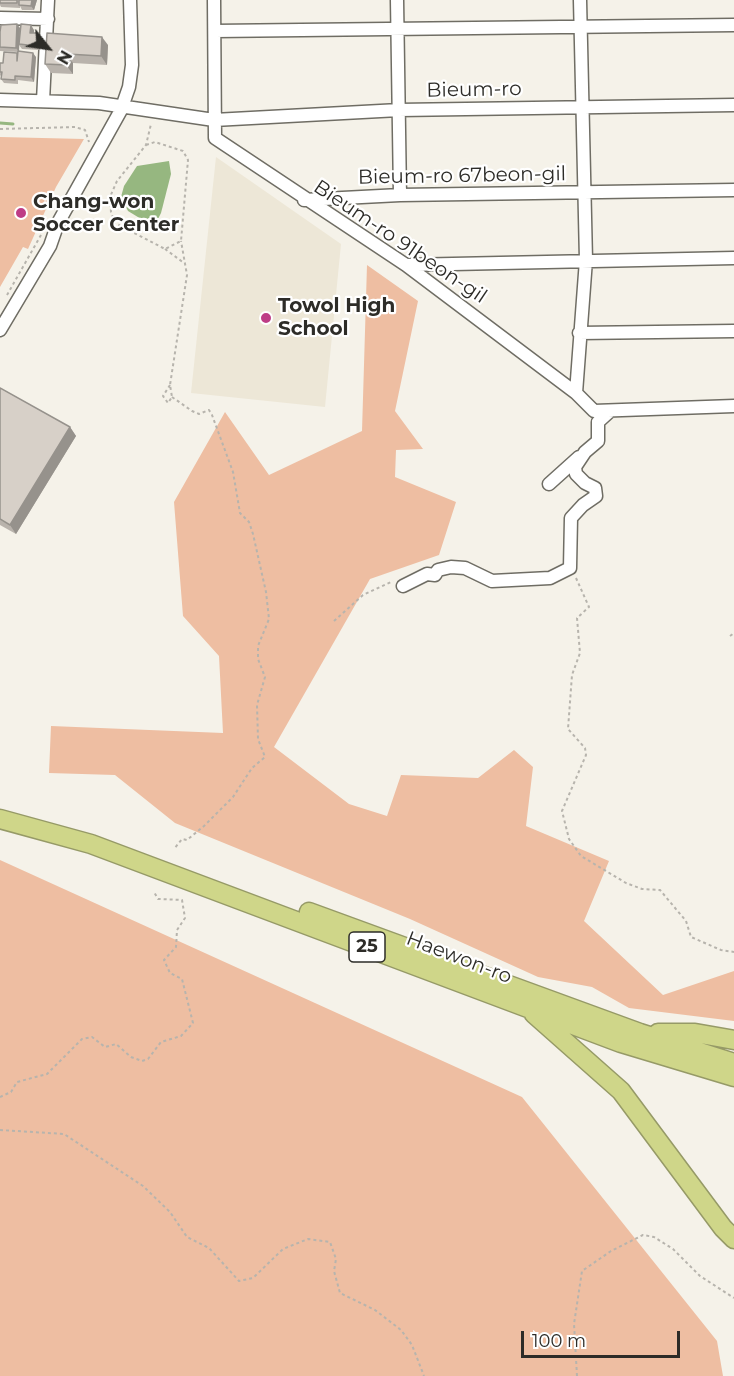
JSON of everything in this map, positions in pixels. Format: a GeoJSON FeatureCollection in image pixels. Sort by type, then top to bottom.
{"type":"FeatureCollection","features":[{"type":"Feature","properties":{"kind":"highway","name":"Haewon-ro"},"geometry":{"type":"LineString","coordinates":[[0,807],[99,836],[640,1033],[734,1063]]}},
{"type":"Feature","properties":{"kind":"highway","name":"Haewon-ro"},"geometry":{"type":"LineString","coordinates":[[0,819],[91,844],[621,1042],[734,1077]]}},
{"type":"Feature","properties":{"kind":"highway"},"geometry":{"type":"LineString","coordinates":[[526,1006],[621,1091],[723,1228],[734,1239]]}},
{"type":"Feature","properties":{"kind":"highway"},"geometry":{"type":"LineString","coordinates":[[640,1033],[695,1033],[734,1040]]}},
{"type":"Feature","properties":{"kind":"street"},"geometry":{"type":"LineString","coordinates":[[43,101],[48,0]]}},
{"type":"Feature","properties":{"kind":"street"},"geometry":{"type":"LineString","coordinates":[[0,330],[50,246],[58,223],[123,105],[132,65],[130,0]]}},
{"type":"Feature","properties":{"kind":"street"},"geometry":{"type":"LineString","coordinates":[[214,0],[214,120]]}},
{"type":"Feature","properties":{"kind":"street"},"geometry":{"type":"LineString","coordinates":[[397,0],[400,195]]}},
{"type":"Feature","properties":{"kind":"street","name":"Bieum-ro 67beon-gil"},"geometry":{"type":"LineString","coordinates":[[576,393],[586,260],[580,0]]}},
{"type":"Feature","properties":{"kind":"street"},"geometry":{"type":"LineString","coordinates":[[0,18],[48,19]]}},
{"type":"Feature","properties":{"kind":"street"},"geometry":{"type":"LineString","coordinates":[[215,31],[734,25]]}},
{"type":"Feature","properties":{"kind":"street","name":"Bieum-ro"},"geometry":{"type":"LineString","coordinates":[[0,100],[123,105],[214,120],[399,110],[734,105]]}},
{"type":"Feature","properties":{"kind":"street","name":"Bieum-ro 91beon-gil"},"geometry":{"type":"LineString","coordinates":[[214,120],[215,138],[304,200],[406,265],[576,393],[594,411],[609,412]]}},
{"type":"Feature","properties":{"kind":"street"},"geometry":{"type":"LineString","coordinates":[[584,192],[734,190]]}},
{"type":"Feature","properties":{"kind":"street","name":"Bieum-ro 67beon-gil"},"geometry":{"type":"LineString","coordinates":[[304,200],[400,195],[584,192]]}},
{"type":"Feature","properties":{"kind":"street"},"geometry":{"type":"LineString","coordinates":[[406,265],[734,258]]}},
{"type":"Feature","properties":{"kind":"street"},"geometry":{"type":"LineString","coordinates":[[579,333],[734,331]]}},
{"type":"Feature","properties":{"kind":"street"},"geometry":{"type":"LineString","coordinates":[[549,484],[598,441],[598,422],[609,412],[734,406]]}},
{"type":"Feature","properties":{"kind":"street"},"geometry":{"type":"LineString","coordinates":[[403,586],[427,574],[435,575],[438,570],[451,567],[465,568],[492,581],[550,578],[570,568],[571,518],[583,505],[596,496],[595,488],[576,474],[575,467],[585,452]]}},
{"type":"Feature","properties":{"kind":"path"},"geometry":{"type":"LineString","coordinates":[[152,124],[146,145],[117,182],[110,197],[111,212],[115,223],[165,249],[184,263]]}},
{"type":"Feature","properties":{"kind":"path"},"geometry":{"type":"LineString","coordinates":[[0,129],[75,127],[86,130],[90,141],[84,152]]}},
{"type":"Feature","properties":{"kind":"path"},"geometry":{"type":"LineString","coordinates":[[146,145],[155,142],[183,151],[188,160],[181,241],[187,275],[170,385],[172,397],[168,403],[163,396],[170,385]]}},
{"type":"Feature","properties":{"kind":"path"},"geometry":{"type":"LineString","coordinates":[[5,303],[9,288],[46,226]]}},
{"type":"Feature","properties":{"kind":"path"},"geometry":{"type":"LineString","coordinates":[[165,249],[181,241]]}},
{"type":"Feature","properties":{"kind":"path"},"geometry":{"type":"LineString","coordinates":[[172,397],[192,411],[199,414],[209,410],[213,416],[233,472],[240,513],[249,522],[253,534],[266,592],[269,619],[258,646],[258,660],[265,677],[257,705],[257,731],[265,757],[252,768],[225,805],[174,849]]}},
{"type":"Feature","properties":{"kind":"path"},"geometry":{"type":"LineString","coordinates":[[334,621],[363,595],[392,581],[417,579]]}},
{"type":"Feature","properties":{"kind":"path"},"geometry":{"type":"LineString","coordinates":[[577,579],[589,607],[576,618],[580,653],[572,675],[568,729],[585,748],[586,755],[562,811],[569,839],[581,856],[626,883],[642,889],[660,890],[686,921],[691,937],[721,950],[734,952]]}},
{"type":"Feature","properties":{"kind":"path"},"geometry":{"type":"LineString","coordinates":[[730,636],[734,633]]}},
{"type":"Feature","properties":{"kind":"path"},"geometry":{"type":"LineString","coordinates":[[0,1097],[11,1092],[17,1082],[47,1074],[82,1040],[92,1037],[105,1047],[116,1044],[131,1057],[142,1061],[148,1059],[161,1042],[181,1036],[193,1023],[182,979],[170,973],[164,960],[176,947],[177,930],[185,918],[182,900],[158,899],[154,892]]}},
{"type":"Feature","properties":{"kind":"path"},"geometry":{"type":"LineString","coordinates":[[0,1130],[64,1134],[143,1186],[170,1212],[187,1237],[209,1248],[238,1281],[253,1278],[283,1249],[308,1239],[330,1242],[336,1259],[334,1271],[340,1293],[375,1310],[401,1330],[412,1345],[424,1376]]}},
{"type":"Feature","properties":{"kind":"path"},"geometry":{"type":"LineString","coordinates":[[577,1376],[574,1324],[582,1271],[611,1251],[643,1235],[654,1237],[673,1249],[700,1276],[734,1298]]}},
{"type":"Feature","properties":{"kind":"shaded area","name":"Chang-won Soccer Center"},"geometry":{"type":"Polygon","coordinates":[[[0,137],[84,139],[56,187],[28,249],[23,247],[0,287],[0,137]]]}},
{"type":"Feature","properties":{"kind":"shaded area","name":"Towol High School"},"geometry":{"type":"Polygon","coordinates":[[[216,157],[341,244],[325,407],[191,393],[216,157]]]}},
{"type":"Feature","properties":{"kind":"shaded area"},"geometry":{"type":"Polygon","coordinates":[[[169,161],[171,174],[161,213],[156,223],[146,222],[128,211],[121,197],[124,186],[137,166],[169,161]]]}},
{"type":"Feature","properties":{"kind":"shaded area"},"geometry":{"type":"Polygon","coordinates":[[[367,265],[418,301],[395,411],[423,449],[396,450],[395,477],[456,502],[439,555],[370,579],[274,747],[349,804],[387,816],[401,775],[478,778],[514,750],[533,767],[526,826],[609,861],[584,921],[663,995],[734,971],[734,1021],[629,1008],[592,987],[538,977],[410,919],[175,823],[115,775],[49,773],[51,726],[223,733],[219,656],[183,616],[174,502],[225,412],[269,475],[362,431],[367,265]]]}},
{"type":"Feature","properties":{"kind":"shaded area"},"geometry":{"type":"Polygon","coordinates":[[[0,860],[522,1097],[717,1341],[723,1376],[0,1376],[0,860]]]}},
{"type":"Feature","properties":{"kind":"building"},"geometry":{"type":"Polygon","coordinates":[[[0,0],[17,0],[17,3],[0,3],[0,0]]]}},
{"type":"Feature","properties":{"kind":"building"},"geometry":{"type":"Polygon","coordinates":[[[19,0],[32,0],[31,6],[19,5],[19,0]]]}},
{"type":"Feature","properties":{"kind":"building"},"geometry":{"type":"Polygon","coordinates":[[[17,24],[16,48],[0,47],[1,25],[17,24]]]}},
{"type":"Feature","properties":{"kind":"building"},"geometry":{"type":"Polygon","coordinates":[[[21,24],[31,25],[30,33],[37,33],[36,46],[19,44],[21,24]]]}},
{"type":"Feature","properties":{"kind":"building"},"geometry":{"type":"Polygon","coordinates":[[[47,33],[102,37],[101,56],[67,54],[66,65],[45,64],[47,33]]]}},
{"type":"Feature","properties":{"kind":"building"},"geometry":{"type":"Polygon","coordinates":[[[18,51],[33,53],[31,77],[15,76],[15,80],[1,79],[0,63],[3,63],[4,52],[17,53],[17,61],[18,51]]]}},
{"type":"Feature","properties":{"kind":"building"},"geometry":{"type":"Polygon","coordinates":[[[0,388],[70,427],[10,525],[0,519],[0,388]]]}},
{"type":"Feature","properties":{"kind":"waterway"},"geometry":{"type":"LineString","coordinates":[[0,123],[13,124]]}},
{"type":"Feature","properties":{"kind":"place","name":"Chang-won Soccer Center"},"geometry":{"type":"Point","coordinates":[21,213]}},
{"type":"Feature","properties":{"kind":"place","name":"Towol High School"},"geometry":{"type":"Point","coordinates":[266,318]}}]}
